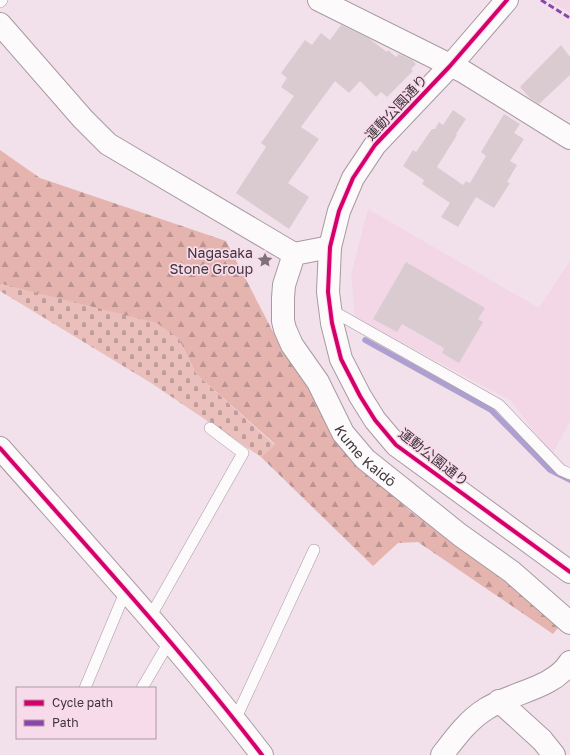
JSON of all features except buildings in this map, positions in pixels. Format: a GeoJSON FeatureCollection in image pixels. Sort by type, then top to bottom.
{"type":"FeatureCollection","features":[{"type":"Feature","properties":{"kind":"street"},"geometry":{"type":"LineString","coordinates":[[319,0],[464,72],[570,138]]}},
{"type":"Feature","properties":{"kind":"street","name":"運動公園通り"},"geometry":{"type":"LineString","coordinates":[[508,0],[450,66],[375,145],[353,178],[339,211],[330,247],[328,292],[332,323],[341,359],[360,396],[375,420],[396,445],[570,572]]}},
{"type":"Feature","properties":{"kind":"street"},"geometry":{"type":"LineString","coordinates":[[0,24],[83,119],[108,144],[294,254],[330,247]]}},
{"type":"Feature","properties":{"kind":"street","name":"Kume Kaidō"},"geometry":{"type":"LineString","coordinates":[[294,254],[284,285],[283,321],[285,329],[292,345],[318,382],[343,433],[371,464],[460,535],[512,572],[570,623]]}},
{"type":"Feature","properties":{"kind":"street"},"geometry":{"type":"LineString","coordinates":[[0,448],[126,590],[235,720],[262,755]]}},
{"type":"Feature","properties":{"kind":"street"},"geometry":{"type":"LineString","coordinates":[[442,755],[459,733],[485,709],[499,701],[549,681],[564,671],[570,662]]}},
{"type":"Feature","properties":{"kind":"street"},"geometry":{"type":"LineString","coordinates":[[499,701],[542,740],[554,755]]}},
{"type":"Feature","properties":{"kind":"lane"},"geometry":{"type":"LineString","coordinates":[[330,310],[499,405],[561,470],[570,474]]}},
{"type":"Feature","properties":{"kind":"lane"},"geometry":{"type":"LineString","coordinates":[[149,619],[243,453],[210,428]]}},
{"type":"Feature","properties":{"kind":"lane"},"geometry":{"type":"LineString","coordinates":[[235,720],[314,550]]}},
{"type":"Feature","properties":{"kind":"lane"},"geometry":{"type":"LineString","coordinates":[[85,687],[126,590]]}},
{"type":"Feature","properties":{"kind":"lane"},"geometry":{"type":"LineString","coordinates":[[143,687],[169,642]]}},
{"type":"Feature","properties":{"kind":"shaded area"},"geometry":{"type":"Polygon","coordinates":[[[549,0],[570,0],[570,13],[549,0]]]}},
{"type":"Feature","properties":{"kind":"shaded area"},"geometry":{"type":"Polygon","coordinates":[[[368,209],[539,308],[570,261],[570,421],[552,455],[510,400],[355,318],[351,275],[368,209]]]}},
{"type":"Feature","properties":{"kind":"green space"},"geometry":{"type":"Polygon","coordinates":[[[0,150],[40,178],[226,241],[272,330],[310,387],[342,449],[411,512],[506,577],[561,624],[553,634],[418,542],[398,543],[373,566],[261,457],[275,444],[196,374],[179,339],[2,284],[0,286],[0,150]]]}},
{"type":"Feature","properties":{"kind":"green space"},"geometry":{"type":"Polygon","coordinates":[[[2,284],[157,323],[179,339],[196,374],[275,445],[261,457],[151,383],[0,291],[0,286],[2,284]]]}},
{"type":"Feature","properties":{"kind":"waterway"},"geometry":{"type":"LineString","coordinates":[[365,340],[491,410],[550,470],[570,480]]}},
{"type":"Feature","properties":{"kind":"marked path"},"geometry":{"type":"LineString","coordinates":[[541,0],[570,18]]}},
{"type":"Feature","properties":{"kind":"cycle path"},"geometry":{"type":"LineString","coordinates":[[507,0],[450,66],[375,145],[353,178],[339,211],[330,247],[328,292],[332,323],[341,359],[360,396],[375,420],[396,445],[570,572]]}},
{"type":"Feature","properties":{"kind":"cycle path"},"geometry":{"type":"LineString","coordinates":[[0,448],[167,637],[262,755]]}},
{"type":"Feature","properties":{"kind":"place","name":"Nagasaka Stone Group"},"geometry":{"type":"Point","coordinates":[265,260]}}]}
